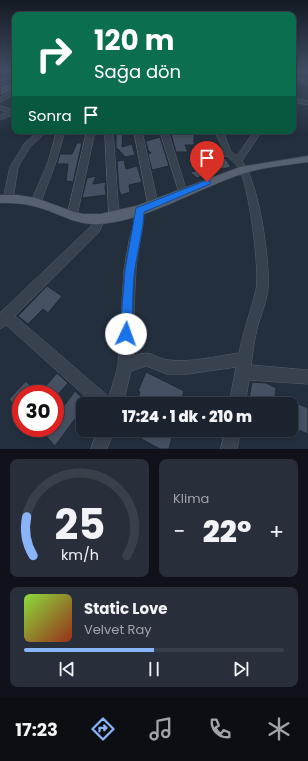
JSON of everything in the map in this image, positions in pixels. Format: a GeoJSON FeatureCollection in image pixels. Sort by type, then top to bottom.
{"type":"FeatureCollection","features":[{"type":"Feature","properties":{"kind":"main road"},"geometry":{"type":"LineString","coordinates":[[4,199],[36,202],[72,216],[84,219],[100,219],[139,210],[183,192],[241,165],[308,159]]}},
{"type":"Feature","properties":{"kind":"street"},"geometry":{"type":"LineString","coordinates":[[0,100],[12,94]]}},
{"type":"Feature","properties":{"kind":"street"},"geometry":{"type":"LineString","coordinates":[[296,101],[308,103]]}},
{"type":"Feature","properties":{"kind":"street"},"geometry":{"type":"LineString","coordinates":[[0,108],[12,111]]}},
{"type":"Feature","properties":{"kind":"street"},"geometry":{"type":"LineString","coordinates":[[0,118],[12,112]]}},
{"type":"Feature","properties":{"kind":"street"},"geometry":{"type":"LineString","coordinates":[[4,199],[14,167],[27,146],[40,134]]}},
{"type":"Feature","properties":{"kind":"street"},"geometry":{"type":"LineString","coordinates":[[36,202],[52,162],[60,134]]}},
{"type":"Feature","properties":{"kind":"street"},"geometry":{"type":"LineString","coordinates":[[72,216],[90,134]]}},
{"type":"Feature","properties":{"kind":"street"},"geometry":{"type":"LineString","coordinates":[[109,134],[114,217]]}},
{"type":"Feature","properties":{"kind":"street"},"geometry":{"type":"LineString","coordinates":[[139,134],[153,204]]}},
{"type":"Feature","properties":{"kind":"street"},"geometry":{"type":"LineString","coordinates":[[165,134],[183,192]]}},
{"type":"Feature","properties":{"kind":"street"},"geometry":{"type":"LineString","coordinates":[[220,134],[228,153],[241,165],[251,192],[262,257],[262,290],[243,366],[238,397]]}},
{"type":"Feature","properties":{"kind":"street"},"geometry":{"type":"LineString","coordinates":[[241,165],[256,134]]}},
{"type":"Feature","properties":{"kind":"street"},"geometry":{"type":"LineString","coordinates":[[194,161],[228,153]]}},
{"type":"Feature","properties":{"kind":"street"},"geometry":{"type":"LineString","coordinates":[[117,397],[125,366],[130,270],[134,241],[139,225],[139,210]]}},
{"type":"Feature","properties":{"kind":"street"},"geometry":{"type":"LineString","coordinates":[[97,397],[3,320],[95,229],[100,219]]}},
{"type":"Feature","properties":{"kind":"street"},"geometry":{"type":"LineString","coordinates":[[125,366],[146,359],[167,367],[243,366],[308,377]]}},
{"type":"Feature","properties":{"kind":"street"},"geometry":{"type":"LineString","coordinates":[[99,449],[103,437]]}},
{"type":"Feature","properties":{"kind":"street"},"geometry":{"type":"LineString","coordinates":[[229,449],[232,437]]}},
{"type":"Feature","properties":{"kind":"building"},"geometry":{"type":"Polygon","coordinates":[[[0,92],[9,92],[0,96],[0,92]]]}},
{"type":"Feature","properties":{"kind":"building"},"geometry":{"type":"Polygon","coordinates":[[[116,134],[123,134],[122,147],[132,144],[135,155],[125,157],[118,149],[116,149],[116,134]]]}},
{"type":"Feature","properties":{"kind":"building"},"geometry":{"type":"Polygon","coordinates":[[[171,134],[194,134],[194,145],[185,145],[188,152],[176,152],[171,134]]]}},
{"type":"Feature","properties":{"kind":"building"},"geometry":{"type":"Polygon","coordinates":[[[160,137],[169,166],[152,170],[148,154],[151,153],[148,150],[146,141],[160,137]]]}},
{"type":"Feature","properties":{"kind":"building"},"geometry":{"type":"Polygon","coordinates":[[[77,143],[82,143],[73,182],[66,181],[68,164],[57,164],[60,154],[72,154],[77,143]]]}},
{"type":"Feature","properties":{"kind":"building"},"geometry":{"type":"Polygon","coordinates":[[[225,158],[231,167],[222,169],[213,161],[225,158]]]}},
{"type":"Feature","properties":{"kind":"building"},"geometry":{"type":"Polygon","coordinates":[[[124,160],[126,169],[137,166],[142,182],[129,185],[130,192],[121,195],[119,190],[117,161],[124,160]]]}},
{"type":"Feature","properties":{"kind":"building"},"geometry":{"type":"Polygon","coordinates":[[[204,169],[206,175],[197,178],[190,172],[204,169]]]}},
{"type":"Feature","properties":{"kind":"building"},"geometry":{"type":"Polygon","coordinates":[[[96,176],[93,184],[106,182],[106,195],[82,198],[87,178],[96,176]]]}},
{"type":"Feature","properties":{"kind":"building"},"geometry":{"type":"Polygon","coordinates":[[[47,286],[62,296],[48,313],[43,309],[28,324],[18,316],[47,286]]]}},
{"type":"Feature","properties":{"kind":"building"},"geometry":{"type":"Polygon","coordinates":[[[146,372],[184,391],[182,397],[138,397],[140,392],[138,391],[146,372]]]}},
{"type":"Feature","properties":{"kind":"building"},"geometry":{"type":"Polygon","coordinates":[[[57,373],[68,383],[64,388],[64,385],[47,385],[57,373]]]}},
{"type":"Feature","properties":{"kind":"building"},"geometry":{"type":"Polygon","coordinates":[[[26,381],[30,385],[22,385],[26,381]]]}},
{"type":"Feature","properties":{"kind":"building"},"geometry":{"type":"Polygon","coordinates":[[[252,382],[266,383],[276,388],[275,397],[249,397],[252,382]]]}},
{"type":"Feature","properties":{"kind":"building"},"geometry":{"type":"Polygon","coordinates":[[[75,391],[81,397],[76,397],[76,418],[64,434],[64,406],[75,391]]]}},
{"type":"Feature","properties":{"kind":"building"},"geometry":{"type":"Polygon","coordinates":[[[12,396],[12,402],[9,399],[12,396]]]}},
{"type":"Feature","properties":{"kind":"building"},"geometry":{"type":"Polygon","coordinates":[[[298,404],[308,408],[308,434],[298,430],[298,404]]]}},
{"type":"Feature","properties":{"kind":"building"},"geometry":{"type":"Polygon","coordinates":[[[47,437],[62,437],[55,446],[47,437]]]}},
{"type":"Feature","properties":{"kind":"building"},"geometry":{"type":"Polygon","coordinates":[[[138,437],[172,437],[169,449],[160,449],[138,437]]]}},
{"type":"Feature","properties":{"kind":"route"},"geometry":{"type":"LineString","coordinates":[[126,334],[130,270],[134,241],[139,225],[139,210],[207,182]]}}]}
